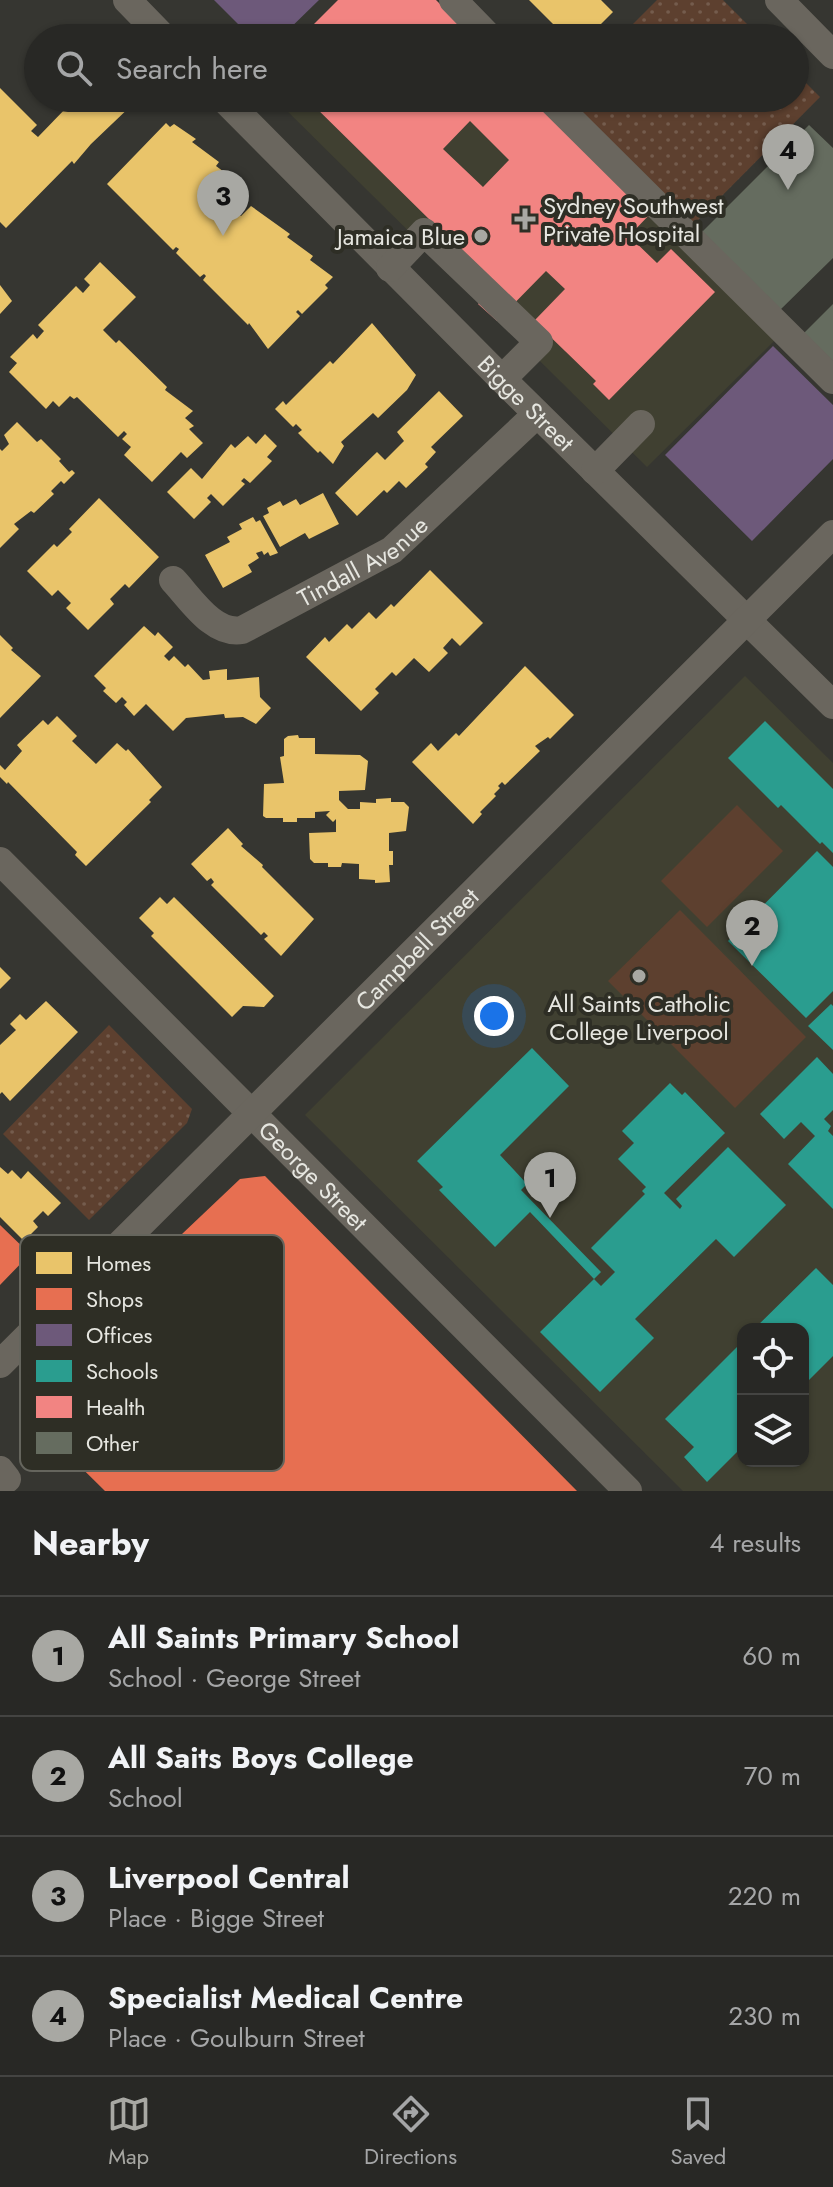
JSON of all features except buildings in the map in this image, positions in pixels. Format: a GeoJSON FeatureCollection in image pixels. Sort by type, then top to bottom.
{"type":"FeatureCollection","features":[{"type":"Feature","properties":{"kind":"street"},"geometry":{"type":"LineString","coordinates":[[127,0],[150,24]]}},
{"type":"Feature","properties":{"kind":"street"},"geometry":{"type":"LineString","coordinates":[[453,0],[476,24]]}},
{"type":"Feature","properties":{"kind":"street"},"geometry":{"type":"LineString","coordinates":[[779,0],[803,24]]}},
{"type":"Feature","properties":{"kind":"street"},"geometry":{"type":"LineString","coordinates":[[809,31],[833,55]]}},
{"type":"Feature","properties":{"kind":"street","name":"Bigge Street"},"geometry":{"type":"LineString","coordinates":[[237,112],[390,268],[833,705]]}},
{"type":"Feature","properties":{"kind":"street"},"geometry":{"type":"LineString","coordinates":[[562,112],[752,309],[833,380]]}},
{"type":"Feature","properties":{"kind":"street"},"geometry":{"type":"LineString","coordinates":[[390,268],[424,232],[539,342],[502,379]]}},
{"type":"Feature","properties":{"kind":"street","name":"Tindall Avenue"},"geometry":{"type":"LineString","coordinates":[[173,580],[219,628],[230,632],[242,630],[392,550],[537,414]]}},
{"type":"Feature","properties":{"kind":"street"},"geometry":{"type":"LineString","coordinates":[[595,471],[641,424]]}},
{"type":"Feature","properties":{"kind":"street","name":"Campbell Street"},"geometry":{"type":"LineString","coordinates":[[128,1235],[833,534]]}},
{"type":"Feature","properties":{"kind":"street","name":"George Street"},"geometry":{"type":"LineString","coordinates":[[0,861],[628,1491]]}},
{"type":"Feature","properties":{"kind":"street","name":"Campbell Street"},"geometry":{"type":"LineString","coordinates":[[0,1364],[20,1344]]}},
{"type":"Feature","properties":{"kind":"shaded area"},"geometry":{"type":"Polygon","coordinates":[[[657,0],[723,0],[747,24],[633,24],[657,0]]]}},
{"type":"Feature","properties":{"kind":"shaded area"},"geometry":{"type":"Polygon","coordinates":[[[809,86],[820,97],[809,108],[809,86]]]}},
{"type":"Feature","properties":{"kind":"shaded area","name":"Sydney Southwest Private Hospital"},"geometry":{"type":"Polygon","coordinates":[[[288,112],[547,112],[775,340],[647,467],[288,112]]]}},
{"type":"Feature","properties":{"kind":"shaded area"},"geometry":{"type":"Polygon","coordinates":[[[580,112],[805,112],[693,225],[580,112]]]}},
{"type":"Feature","properties":{"kind":"shaded area","name":"All Saints Catholic College Liverpool"},"geometry":{"type":"Polygon","coordinates":[[[745,676],[833,763],[833,1491],[683,1491],[305,1115],[745,676]]]}},
{"type":"Feature","properties":{"kind":"shaded area"},"geometry":{"type":"Polygon","coordinates":[[[737,805],[783,851],[707,927],[661,881],[737,805]]]}},
{"type":"Feature","properties":{"kind":"shaded area"},"geometry":{"type":"Polygon","coordinates":[[[680,910],[806,1037],[735,1108],[608,981],[680,910]]]}},
{"type":"Feature","properties":{"kind":"shaded area"},"geometry":{"type":"Polygon","coordinates":[[[109,1025],[192,1109],[187,1123],[89,1220],[3,1134],[109,1025]]]}},
{"type":"Feature","properties":{"kind":"place","name":"Specialist Medical Centre"},"geometry":{"type":"Point","coordinates":[788,190]}},
{"type":"Feature","properties":{"kind":"place","name":"Sydney Southwest Private Hospital"},"geometry":{"type":"Point","coordinates":[525,219]}},
{"type":"Feature","properties":{"kind":"place","name":"Liverpool Central"},"geometry":{"type":"Point","coordinates":[223,236]}},
{"type":"Feature","properties":{"kind":"place","name":"Jamaica Blue"},"geometry":{"type":"Point","coordinates":[481,236]}},
{"type":"Feature","properties":{"kind":"place","name":"All Saits Boys College"},"geometry":{"type":"Point","coordinates":[752,966]}},
{"type":"Feature","properties":{"kind":"place","name":"All Saints Catholic College Liverpool"},"geometry":{"type":"Point","coordinates":[639,976]}},
{"type":"Feature","properties":{"kind":"place","name":"All Saints Primary School"},"geometry":{"type":"Point","coordinates":[550,1218]}}]}
